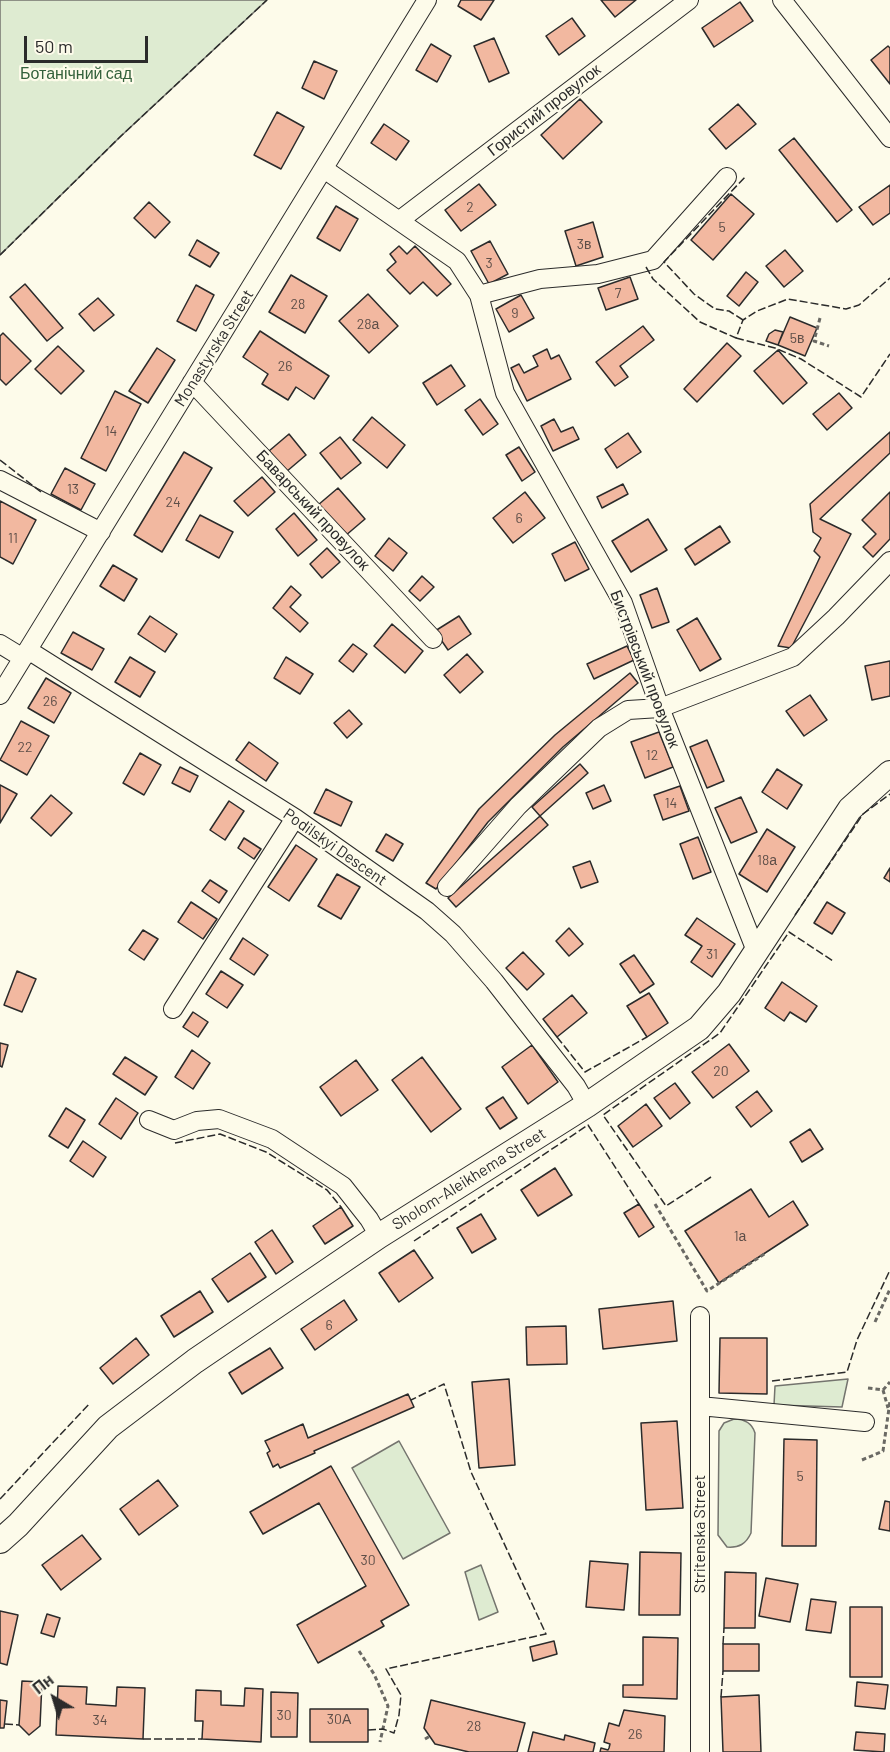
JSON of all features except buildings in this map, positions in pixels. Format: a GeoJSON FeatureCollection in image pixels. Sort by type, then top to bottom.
{"type":"FeatureCollection","features":[{"type":"Feature","properties":{"kind":"main road","name":"Sholom-Aleikhema Street"},"geometry":{"type":"LineString","coordinates":[[0,1541],[18,1525],[108,1427],[195,1361],[379,1236],[587,1105],[699,1029],[729,993],[850,809],[890,773]]}},
{"type":"Feature","properties":{"kind":"street","name":"Monastyrska Street"},"geometry":{"type":"LineString","coordinates":[[0,695],[428,0]]}},
{"type":"Feature","properties":{"kind":"street","name":"Гористий провулок"},"geometry":{"type":"LineString","coordinates":[[400,220],[689,0]]}},
{"type":"Feature","properties":{"kind":"street"},"geometry":{"type":"LineString","coordinates":[[782,0],[890,138]]}},
{"type":"Feature","properties":{"kind":"street","name":"Бистрівський провулок"},"geometry":{"type":"LineString","coordinates":[[324,169],[457,261],[479,295],[505,393],[623,603],[660,708],[756,951]]}},
{"type":"Feature","properties":{"kind":"street"},"geometry":{"type":"LineString","coordinates":[[479,295],[540,279],[598,274],[653,260],[727,177]]}},
{"type":"Feature","properties":{"kind":"street","name":"Баварський провулок"},"geometry":{"type":"LineString","coordinates":[[192,382],[433,639]]}},
{"type":"Feature","properties":{"kind":"street"},"geometry":{"type":"LineString","coordinates":[[0,480],[100,532]]}},
{"type":"Feature","properties":{"kind":"street"},"geometry":{"type":"LineString","coordinates":[[447,887],[518,806],[599,728],[628,710],[660,708],[793,657],[836,617],[890,561]]}},
{"type":"Feature","properties":{"kind":"street","name":"Podilskyi Descent"},"geometry":{"type":"LineString","coordinates":[[0,644],[25,654],[295,818],[427,911],[453,934],[494,981],[576,1086],[587,1105]]}},
{"type":"Feature","properties":{"kind":"street"},"geometry":{"type":"LineString","coordinates":[[173,1009],[295,818]]}},
{"type":"Feature","properties":{"kind":"street"},"geometry":{"type":"LineString","coordinates":[[149,1120],[174,1130],[197,1121],[219,1119],[272,1139],[343,1186],[369,1219],[379,1236]]}},
{"type":"Feature","properties":{"kind":"street","name":"Stritenska Street"},"geometry":{"type":"LineString","coordinates":[[700,1316],[700,1752]]}},
{"type":"Feature","properties":{"kind":"street"},"geometry":{"type":"LineString","coordinates":[[700,1406],[865,1422]]}},
{"type":"Feature","properties":{"kind":"path"},"geometry":{"type":"LineString","coordinates":[[820,318],[814,341],[829,346]]}},
{"type":"Feature","properties":{"kind":"path"},"geometry":{"type":"LineString","coordinates":[[655,1204],[707,1291],[766,1253]]}},
{"type":"Feature","properties":{"kind":"path"},"geometry":{"type":"LineString","coordinates":[[875,1322],[890,1289]]}},
{"type":"Feature","properties":{"kind":"path"},"geometry":{"type":"LineString","coordinates":[[883,1390],[890,1382]]}},
{"type":"Feature","properties":{"kind":"path"},"geometry":{"type":"LineString","coordinates":[[868,1388],[883,1390]]}},
{"type":"Feature","properties":{"kind":"path"},"geometry":{"type":"LineString","coordinates":[[883,1390],[889,1410]]}},
{"type":"Feature","properties":{"kind":"path"},"geometry":{"type":"LineString","coordinates":[[862,1460],[883,1451],[890,1401]]}},
{"type":"Feature","properties":{"kind":"path"},"geometry":{"type":"LineString","coordinates":[[885,1437],[890,1438]]}},
{"type":"Feature","properties":{"kind":"path"},"geometry":{"type":"LineString","coordinates":[[359,1651],[374,1674],[387,1706],[380,1742]]}},
{"type":"Feature","properties":{"kind":"path"},"geometry":{"type":"LineString","coordinates":[[425,1739],[430,1736]]}},
{"type":"Feature","properties":{"kind":"green space","name":"Ботанічний сад"},"geometry":{"type":"Polygon","coordinates":[[[0,0],[267,0],[121,136],[0,255],[0,0]]]}},
{"type":"Feature","properties":{"kind":"green space"},"geometry":{"type":"Polygon","coordinates":[[[848,1379],[842,1407],[774,1405],[775,1386],[848,1379]]]}},
{"type":"Feature","properties":{"kind":"green space"},"geometry":{"type":"Polygon","coordinates":[[[734,1419],[747,1422],[755,1433],[751,1533],[742,1544],[727,1547],[718,1535],[719,1431],[724,1423],[734,1419]]]}},
{"type":"Feature","properties":{"kind":"green space"},"geometry":{"type":"Polygon","coordinates":[[[399,1441],[450,1533],[403,1559],[352,1468],[399,1441]]]}},
{"type":"Feature","properties":{"kind":"green space"},"geometry":{"type":"Polygon","coordinates":[[[481,1565],[498,1612],[479,1620],[465,1572],[481,1565]]]}},
{"type":"Feature","properties":{"kind":"fence"},"geometry":{"type":"LineString","coordinates":[[0,255],[121,136],[267,0]]}},
{"type":"Feature","properties":{"kind":"fence"},"geometry":{"type":"LineString","coordinates":[[743,320],[729,311],[715,309],[694,294],[664,262],[746,176]]}},
{"type":"Feature","properties":{"kind":"fence"},"geometry":{"type":"LineString","coordinates":[[646,267],[653,279],[700,322],[736,338],[743,320],[757,311],[788,299],[846,309],[859,305],[890,278]]}},
{"type":"Feature","properties":{"kind":"fence"},"geometry":{"type":"LineString","coordinates":[[736,338],[775,348],[801,359],[861,397],[890,354]]}},
{"type":"Feature","properties":{"kind":"fence"},"geometry":{"type":"LineString","coordinates":[[0,460],[41,492]]}},
{"type":"Feature","properties":{"kind":"fence"},"geometry":{"type":"LineString","coordinates":[[795,915],[863,814],[890,794]]}},
{"type":"Feature","properties":{"kind":"fence"},"geometry":{"type":"LineString","coordinates":[[711,1177],[666,1206],[603,1115],[720,1033],[789,932],[833,961]]}},
{"type":"Feature","properties":{"kind":"fence"},"geometry":{"type":"LineString","coordinates":[[557,1037],[585,1072],[647,1037]]}},
{"type":"Feature","properties":{"kind":"fence"},"geometry":{"type":"LineString","coordinates":[[414,1241],[588,1125],[639,1204]]}},
{"type":"Feature","properties":{"kind":"fence"},"geometry":{"type":"LineString","coordinates":[[175,1143],[220,1134],[266,1152],[327,1190],[341,1207]]}},
{"type":"Feature","properties":{"kind":"fence"},"geometry":{"type":"LineString","coordinates":[[772,1381],[847,1372],[857,1340],[890,1270]]}},
{"type":"Feature","properties":{"kind":"fence"},"geometry":{"type":"LineString","coordinates":[[368,1730],[383,1729],[394,1733],[401,1695],[386,1669],[546,1634],[471,1472],[444,1384],[411,1400]]}},
{"type":"Feature","properties":{"kind":"fence"},"geometry":{"type":"LineString","coordinates":[[0,1499],[90,1403]]}},
{"type":"Feature","properties":{"kind":"fence"},"geometry":{"type":"LineString","coordinates":[[723,1644],[724,1628]]}},
{"type":"Feature","properties":{"kind":"fence"},"geometry":{"type":"LineString","coordinates":[[721,1697],[723,1671]]}},
{"type":"Feature","properties":{"kind":"fence"},"geometry":{"type":"LineString","coordinates":[[5,1724],[19,1725]]}},
{"type":"Feature","properties":{"kind":"fence"},"geometry":{"type":"LineString","coordinates":[[143,1739],[202,1739]]}}]}
